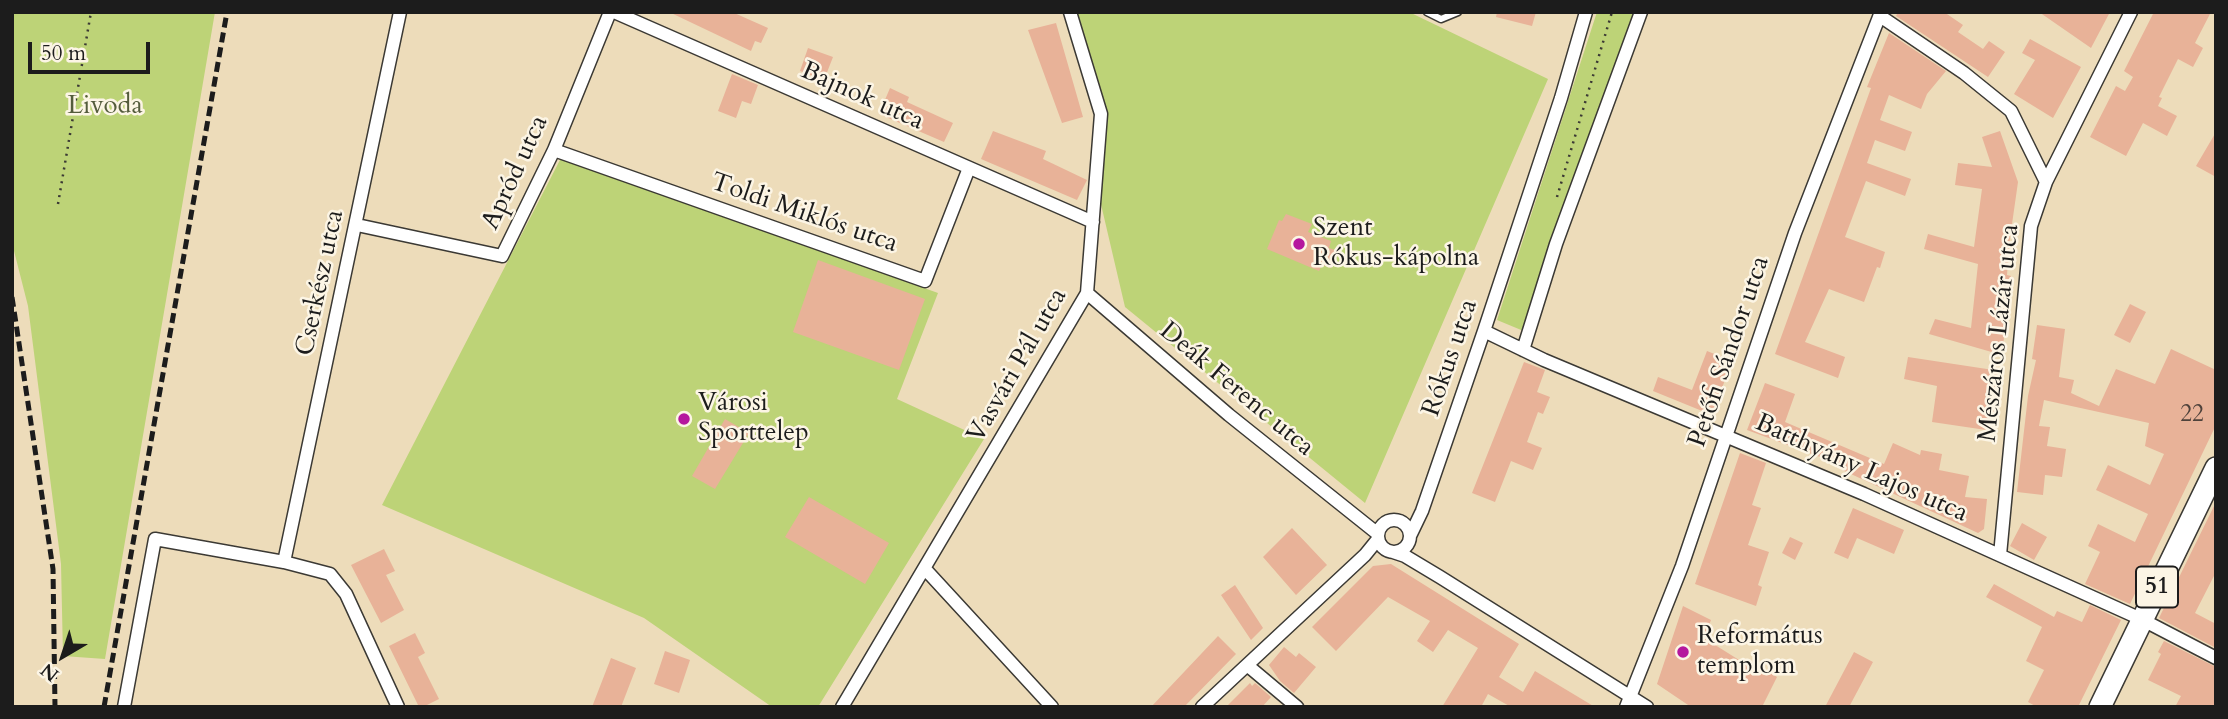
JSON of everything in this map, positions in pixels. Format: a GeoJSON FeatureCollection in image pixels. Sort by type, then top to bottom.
{"type":"FeatureCollection","features":[{"type":"Feature","properties":{"kind":"main road","name":"51"},"geometry":{"type":"LineString","coordinates":[[2100,707],[2216,468]]}},
{"type":"Feature","properties":{"kind":"street","name":"Cserkész utca"},"geometry":{"type":"LineString","coordinates":[[284,562],[358,225],[400,12]]}},
{"type":"Feature","properties":{"kind":"street","name":"Apród utca"},"geometry":{"type":"LineString","coordinates":[[358,225],[502,256],[554,150],[612,12]]}},
{"type":"Feature","properties":{"kind":"street","name":"Bajnok utca"},"geometry":{"type":"LineString","coordinates":[[612,12],[1093,222]]}},
{"type":"Feature","properties":{"kind":"street","name":"Vasvári Pál utca"},"geometry":{"type":"LineString","coordinates":[[842,707],[926,570],[1087,293],[1101,114],[1070,12]]}},
{"type":"Feature","properties":{"kind":"street","name":"Rókus utca"},"geometry":{"type":"LineString","coordinates":[[1410,538],[1417,516],[1422,511],[1484,331],[1561,98],[1586,12]]}},
{"type":"Feature","properties":{"kind":"street"},"geometry":{"type":"LineString","coordinates":[[1523,350],[1556,244],[1641,12]]}},
{"type":"Feature","properties":{"kind":"street","name":"Mészáros Lázár utca"},"geometry":{"type":"LineString","coordinates":[[2000,555],[2031,226],[2046,182],[2131,12]]}},
{"type":"Feature","properties":{"kind":"street"},"geometry":{"type":"LineString","coordinates":[[1880,14],[1964,72],[2011,111],[2046,182]]}},
{"type":"Feature","properties":{"kind":"street","name":"Petőfi Sándor utca"},"geometry":{"type":"LineString","coordinates":[[1630,702],[1682,566],[1795,233],[1880,14]]}},
{"type":"Feature","properties":{"kind":"street","name":"Toldi Miklós utca"},"geometry":{"type":"LineString","coordinates":[[554,150],[925,281],[968,169]]}},
{"type":"Feature","properties":{"kind":"street","name":"Deák Ferenc utca"},"geometry":{"type":"LineString","coordinates":[[1087,293],[1229,415],[1378,536]]}},
{"type":"Feature","properties":{"kind":"street","name":"Batthyány Lajos utca"},"geometry":{"type":"LineString","coordinates":[[1484,331],[2000,555],[2141,619],[2216,658]]}},
{"type":"Feature","properties":{"kind":"street"},"geometry":{"type":"LineString","coordinates":[[1357,518],[1390,520],[1417,516]]}},
{"type":"Feature","properties":{"kind":"street"},"geometry":{"type":"LineString","coordinates":[[1202,707],[1365,555],[1390,520]]}},
{"type":"Feature","properties":{"kind":"street"},"geometry":{"type":"LineString","coordinates":[[1390,520],[1407,526],[1410,538],[1440,577]]}},
{"type":"Feature","properties":{"kind":"street"},"geometry":{"type":"LineString","coordinates":[[1378,536],[1391,552],[1405,555],[1630,702],[1647,707]]}},
{"type":"Feature","properties":{"kind":"street"},"geometry":{"type":"LineString","coordinates":[[124,707],[155,538],[284,562],[330,575],[346,594],[398,707]]}},
{"type":"Feature","properties":{"kind":"street"},"geometry":{"type":"LineString","coordinates":[[1365,555],[1403,549],[1410,538]]}},
{"type":"Feature","properties":{"kind":"street"},"geometry":{"type":"LineString","coordinates":[[926,570],[1052,707]]}},
{"type":"Feature","properties":{"kind":"street"},"geometry":{"type":"LineString","coordinates":[[1247,664],[1297,707]]}},
{"type":"Feature","properties":{"kind":"lane"},"geometry":{"type":"LineString","coordinates":[[1427,12],[1441,19],[1458,12]]}},
{"type":"Feature","properties":{"kind":"path"},"geometry":{"type":"LineString","coordinates":[[58,204],[91,12]]}},
{"type":"Feature","properties":{"kind":"path"},"geometry":{"type":"LineString","coordinates":[[1556,199],[1612,12]]}},
{"type":"Feature","properties":{"kind":"green space","name":"Livoda"},"geometry":{"type":"Polygon","coordinates":[[[12,12],[215,12],[105,659],[63,656],[61,564],[28,306],[12,243],[12,12]]]}},
{"type":"Feature","properties":{"kind":"green space"},"geometry":{"type":"Polygon","coordinates":[[[1070,12],[1409,12],[1548,79],[1365,503],[1125,307],[1096,183],[1101,114],[1070,12]]]}},
{"type":"Feature","properties":{"kind":"green space"},"geometry":{"type":"Polygon","coordinates":[[[1597,12],[1638,12],[1526,332],[1497,320],[1597,12]]]}},
{"type":"Feature","properties":{"kind":"green space","name":"Városi Sporttelep"},"geometry":{"type":"Polygon","coordinates":[[[561,158],[938,293],[897,399],[984,439],[818,707],[772,707],[644,618],[382,505],[561,158]]]}},
{"type":"Feature","properties":{"kind":"building"},"geometry":{"type":"Polygon","coordinates":[[[669,12],[732,12],[768,28],[761,43],[755,41],[751,51],[669,12]]]}},
{"type":"Feature","properties":{"kind":"building"},"geometry":{"type":"Polygon","coordinates":[[[1497,12],[1536,12],[1532,26],[1496,17],[1497,12]]]}},
{"type":"Feature","properties":{"kind":"building"},"geometry":{"type":"Polygon","coordinates":[[[1898,12],[1944,12],[1963,25],[1958,32],[1983,49],[1989,41],[2005,52],[1988,77],[1896,16],[1898,12]]]}},
{"type":"Feature","properties":{"kind":"building"},"geometry":{"type":"Polygon","coordinates":[[[2039,12],[2110,12],[2091,48],[2039,12]]]}},
{"type":"Feature","properties":{"kind":"building"},"geometry":{"type":"Polygon","coordinates":[[[2154,12],[2211,12],[2195,43],[2203,48],[2193,67],[2178,59],[2159,97],[2162,98],[2158,106],[2177,116],[2167,136],[2143,123],[2126,156],[2090,137],[2116,86],[2125,91],[2133,77],[2124,71],[2154,12]]]}},
{"type":"Feature","properties":{"kind":"building"},"geometry":{"type":"Polygon","coordinates":[[[1056,23],[1083,117],[1062,123],[1028,30],[1056,23]]]}},
{"type":"Feature","properties":{"kind":"building"},"geometry":{"type":"Polygon","coordinates":[[[1889,33],[1946,71],[1927,94],[1921,109],[1889,95],[1880,120],[1912,132],[1905,151],[1875,140],[1867,163],[1911,179],[1905,196],[1866,181],[1845,237],[1885,252],[1880,268],[1877,267],[1864,302],[1829,289],[1805,342],[1845,357],[1838,378],[1775,354],[1871,88],[1867,87],[1889,33]]]}},
{"type":"Feature","properties":{"kind":"building"},"geometry":{"type":"Polygon","coordinates":[[[2030,39],[2081,67],[2053,118],[2014,94],[2035,60],[2022,53],[2030,39]]]}},
{"type":"Feature","properties":{"kind":"building"},"geometry":{"type":"Polygon","coordinates":[[[808,48],[833,57],[824,80],[800,71],[808,48]]]}},
{"type":"Feature","properties":{"kind":"building"},"geometry":{"type":"Polygon","coordinates":[[[732,74],[758,85],[751,104],[742,101],[736,118],[718,111],[732,74]]]}},
{"type":"Feature","properties":{"kind":"building"},"geometry":{"type":"Polygon","coordinates":[[[890,88],[909,97],[907,102],[953,123],[944,142],[879,114],[890,88]]]}},
{"type":"Feature","properties":{"kind":"building"},"geometry":{"type":"Polygon","coordinates":[[[993,131],[1046,151],[1043,159],[1087,180],[1077,200],[981,159],[993,131]]]}},
{"type":"Feature","properties":{"kind":"building"},"geometry":{"type":"Polygon","coordinates":[[[2000,131],[2018,182],[2009,245],[2007,275],[2011,276],[2002,355],[1929,334],[1935,319],[1971,328],[1978,264],[1924,249],[1928,234],[1974,247],[1982,189],[1955,185],[1958,163],[1992,167],[1982,137],[2000,131]]]}},
{"type":"Feature","properties":{"kind":"building"},"geometry":{"type":"Polygon","coordinates":[[[2216,132],[2216,177],[2196,166],[2216,132]]]}},
{"type":"Feature","properties":{"kind":"building","name":"Szent Rókus-kápolna"},"geometry":{"type":"Polygon","coordinates":[[[1286,214],[1312,224],[1308,232],[1331,241],[1329,248],[1338,251],[1331,268],[1322,265],[1319,271],[1267,249],[1279,220],[1282,221],[1286,214]]]}},
{"type":"Feature","properties":{"kind":"building"},"geometry":{"type":"Polygon","coordinates":[[[818,260],[925,299],[899,370],[793,332],[818,260]]]}},
{"type":"Feature","properties":{"kind":"building"},"geometry":{"type":"Polygon","coordinates":[[[2130,304],[2146,312],[2130,343],[2114,335],[2130,304]]]}},
{"type":"Feature","properties":{"kind":"building"},"geometry":{"type":"Polygon","coordinates":[[[2037,325],[2065,329],[2059,377],[2074,380],[2071,393],[2099,406],[2116,369],[2155,384],[2171,349],[2216,370],[2216,425],[2130,604],[2085,584],[2100,552],[2088,546],[2098,524],[2135,542],[2148,514],[2096,490],[2108,465],[2150,485],[2164,454],[2145,446],[2149,423],[2044,400],[2039,426],[2050,427],[2047,446],[2066,449],[2062,477],[2045,475],[2043,495],[2017,492],[2028,396],[2036,360],[2032,359],[2037,325]]]}},
{"type":"Feature","properties":{"kind":"building"},"geometry":{"type":"Polygon","coordinates":[[[1707,351],[1732,361],[1712,415],[1653,391],[1658,377],[1692,390],[1707,351]]]}},
{"type":"Feature","properties":{"kind":"building"},"geometry":{"type":"Polygon","coordinates":[[[1908,357],[2000,371],[1993,431],[1932,422],[1937,386],[1904,379],[1908,357]]]}},
{"type":"Feature","properties":{"kind":"building"},"geometry":{"type":"Polygon","coordinates":[[[1524,362],[1545,370],[1537,392],[1550,397],[1543,414],[1538,412],[1527,442],[1542,448],[1533,470],[1511,461],[1495,502],[1472,493],[1524,362]]]}},
{"type":"Feature","properties":{"kind":"building"},"geometry":{"type":"Polygon","coordinates":[[[1765,383],[1795,394],[1785,422],[1884,464],[1893,443],[1920,455],[1921,450],[1942,454],[1939,470],[1969,476],[1965,497],[1987,499],[1984,529],[1978,533],[1838,468],[1839,464],[1747,430],[1765,383]]]}},
{"type":"Feature","properties":{"kind":"building"},"geometry":{"type":"Polygon","coordinates":[[[725,419],[749,433],[715,489],[692,476],[725,419]]]}},
{"type":"Feature","properties":{"kind":"building"},"geometry":{"type":"Polygon","coordinates":[[[1740,453],[1766,463],[1752,505],[1761,508],[1748,545],[1769,552],[1758,585],[1762,587],[1756,606],[1695,584],[1740,453]]]}},
{"type":"Feature","properties":{"kind":"building"},"geometry":{"type":"Polygon","coordinates":[[[809,497],[889,543],[865,584],[785,537],[809,497]]]}},
{"type":"Feature","properties":{"kind":"building"},"geometry":{"type":"Polygon","coordinates":[[[2216,502],[2216,572],[2195,613],[2216,624],[2216,648],[2159,618],[2216,502]]]}},
{"type":"Feature","properties":{"kind":"building"},"geometry":{"type":"Polygon","coordinates":[[[1853,508],[1904,530],[1894,554],[1857,538],[1848,559],[1834,553],[1853,508]]]}},
{"type":"Feature","properties":{"kind":"building"},"geometry":{"type":"Polygon","coordinates":[[[2022,523],[2047,537],[2034,560],[2010,546],[2022,523]]]}},
{"type":"Feature","properties":{"kind":"building"},"geometry":{"type":"Polygon","coordinates":[[[1292,528],[1327,565],[1296,595],[1263,557],[1292,528]]]}},
{"type":"Feature","properties":{"kind":"building"},"geometry":{"type":"Polygon","coordinates":[[[1790,537],[1803,543],[1795,560],[1782,553],[1790,537]]]}},
{"type":"Feature","properties":{"kind":"building"},"geometry":{"type":"Polygon","coordinates":[[[384,549],[395,571],[386,575],[404,610],[381,623],[351,565],[384,549]]]}},
{"type":"Feature","properties":{"kind":"building"},"geometry":{"type":"Polygon","coordinates":[[[1391,564],[1519,644],[1499,677],[1523,692],[1535,671],[1595,707],[1511,707],[1488,694],[1481,707],[1442,707],[1478,648],[1448,630],[1433,652],[1417,641],[1430,621],[1388,597],[1336,651],[1312,627],[1373,566],[1391,564]]]}},
{"type":"Feature","properties":{"kind":"building"},"geometry":{"type":"Polygon","coordinates":[[[1994,584],[2054,617],[2057,611],[2082,622],[2090,605],[2121,620],[2078,707],[2037,707],[2028,702],[2044,670],[2026,661],[2042,627],[1986,597],[1994,584]]]}},
{"type":"Feature","properties":{"kind":"building"},"geometry":{"type":"Polygon","coordinates":[[[1235,585],[1263,628],[1251,640],[1221,595],[1235,585]]]}},
{"type":"Feature","properties":{"kind":"building"},"geometry":{"type":"Polygon","coordinates":[[[1683,606],[1711,620],[1704,638],[1755,670],[1758,665],[1777,677],[1762,707],[1691,707],[1657,684],[1683,606]]]}},
{"type":"Feature","properties":{"kind":"building"},"geometry":{"type":"Polygon","coordinates":[[[415,633],[425,653],[418,657],[439,699],[423,707],[419,707],[389,646],[415,633]]]}},
{"type":"Feature","properties":{"kind":"building"},"geometry":{"type":"Polygon","coordinates":[[[1218,636],[1236,654],[1184,707],[1151,707],[1218,636]]]}},
{"type":"Feature","properties":{"kind":"building"},"geometry":{"type":"Polygon","coordinates":[[[2164,641],[2216,667],[2216,707],[2175,707],[2181,696],[2148,680],[2161,654],[2158,652],[2164,641]]]}},
{"type":"Feature","properties":{"kind":"building"},"geometry":{"type":"Polygon","coordinates":[[[1284,647],[1296,657],[1299,653],[1316,667],[1294,693],[1280,681],[1269,665],[1284,647]]]}},
{"type":"Feature","properties":{"kind":"building"},"geometry":{"type":"Polygon","coordinates":[[[665,651],[690,660],[679,693],[654,684],[665,651]]]}},
{"type":"Feature","properties":{"kind":"building"},"geometry":{"type":"Polygon","coordinates":[[[1854,652],[1873,662],[1849,707],[1825,707],[1854,652]]]}},
{"type":"Feature","properties":{"kind":"building"},"geometry":{"type":"Polygon","coordinates":[[[611,658],[636,668],[621,707],[592,707],[611,658]]]}},
{"type":"Feature","properties":{"kind":"building"},"geometry":{"type":"Polygon","coordinates":[[[1250,683],[1252,686],[1255,683],[1271,697],[1262,707],[1226,707],[1250,683]]]}},
{"type":"Feature","properties":{"kind":"railway"},"geometry":{"type":"LineString","coordinates":[[104,707],[227,12]]}},
{"type":"Feature","properties":{"kind":"railway"},"geometry":{"type":"LineString","coordinates":[[12,297],[53,569],[55,707]]}},
{"type":"Feature","properties":{"kind":"place","name":"Szent Rókus-kápolna"},"geometry":{"type":"Point","coordinates":[1299,244]}},
{"type":"Feature","properties":{"kind":"place","name":"Városi Sporttelep"},"geometry":{"type":"Point","coordinates":[684,419]}},
{"type":"Feature","properties":{"kind":"place","name":"Református templom"},"geometry":{"type":"Point","coordinates":[1683,652]}}]}
